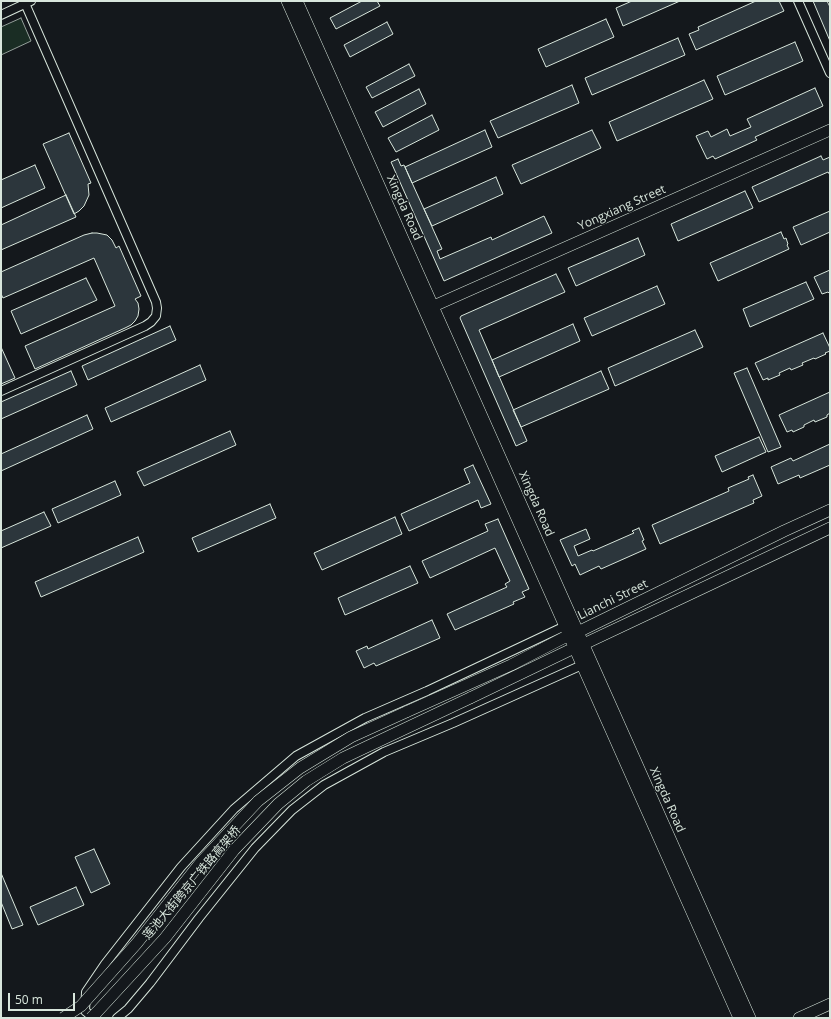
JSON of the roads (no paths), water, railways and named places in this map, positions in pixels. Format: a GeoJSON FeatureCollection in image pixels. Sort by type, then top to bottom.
{"type":"FeatureCollection","features":[{"type":"Feature","properties":{"kind":"main road","name":"Xingda Road"},"geometry":{"type":"LineString","coordinates":[[286,1],[429,308]]}},
{"type":"Feature","properties":{"kind":"main road","name":"Xingda Road"},"geometry":{"type":"LineString","coordinates":[[297,1],[429,308],[571,631],[750,1018]]}},
{"type":"Feature","properties":{"kind":"main road","name":"Yongxiang Street"},"geometry":{"type":"LineString","coordinates":[[429,308],[830,130]]}},
{"type":"Feature","properties":{"kind":"main road","name":"Lianchi Street"},"geometry":{"type":"LineString","coordinates":[[468,685],[511,665],[571,631],[830,510]]}},
{"type":"Feature","properties":{"kind":"main road"},"geometry":{"type":"LineString","coordinates":[[579,646],[830,528]]}},
{"type":"Feature","properties":{"kind":"main road","name":"Xingda Road"},"geometry":{"type":"LineString","coordinates":[[579,646],[582,665],[739,1018]]}},
{"type":"Feature","properties":{"kind":"main road","name":"莲池大街跨京广铁路高架桥"},"geometry":{"type":"LineString","coordinates":[[90,1018],[165,938],[234,850],[278,804],[306,781],[343,758],[579,646]]}},
{"type":"Feature","properties":{"kind":"main road","name":"莲池大街跨京广铁路高架桥"},"geometry":{"type":"LineString","coordinates":[[63,1018],[81,1006],[137,943],[201,862],[258,801],[300,768],[351,737],[468,685]]}},
{"type":"Feature","properties":{"kind":"main road"},"geometry":{"type":"LineString","coordinates":[[799,1018],[830,1004]]}},
{"type":"Feature","properties":{"kind":"street"},"geometry":{"type":"LineString","coordinates":[[798,1],[830,73]]}},
{"type":"Feature","properties":{"kind":"street"},"geometry":{"type":"LineString","coordinates":[[1,15],[27,2],[156,302],[157,308],[156,316],[145,326],[1,391]]}},
{"type":"Feature","properties":{"kind":"street"},"geometry":{"type":"LineString","coordinates":[[94,1018],[85,1011],[86,992],[105,964],[181,867],[234,809],[296,756],[364,718],[571,631]]}},
{"type":"Feature","properties":{"kind":"street"},"geometry":{"type":"LineString","coordinates":[[116,1018],[128,1009],[150,983],[199,918],[255,848],[292,810],[324,785],[384,752],[453,723],[582,665]]}}]}
